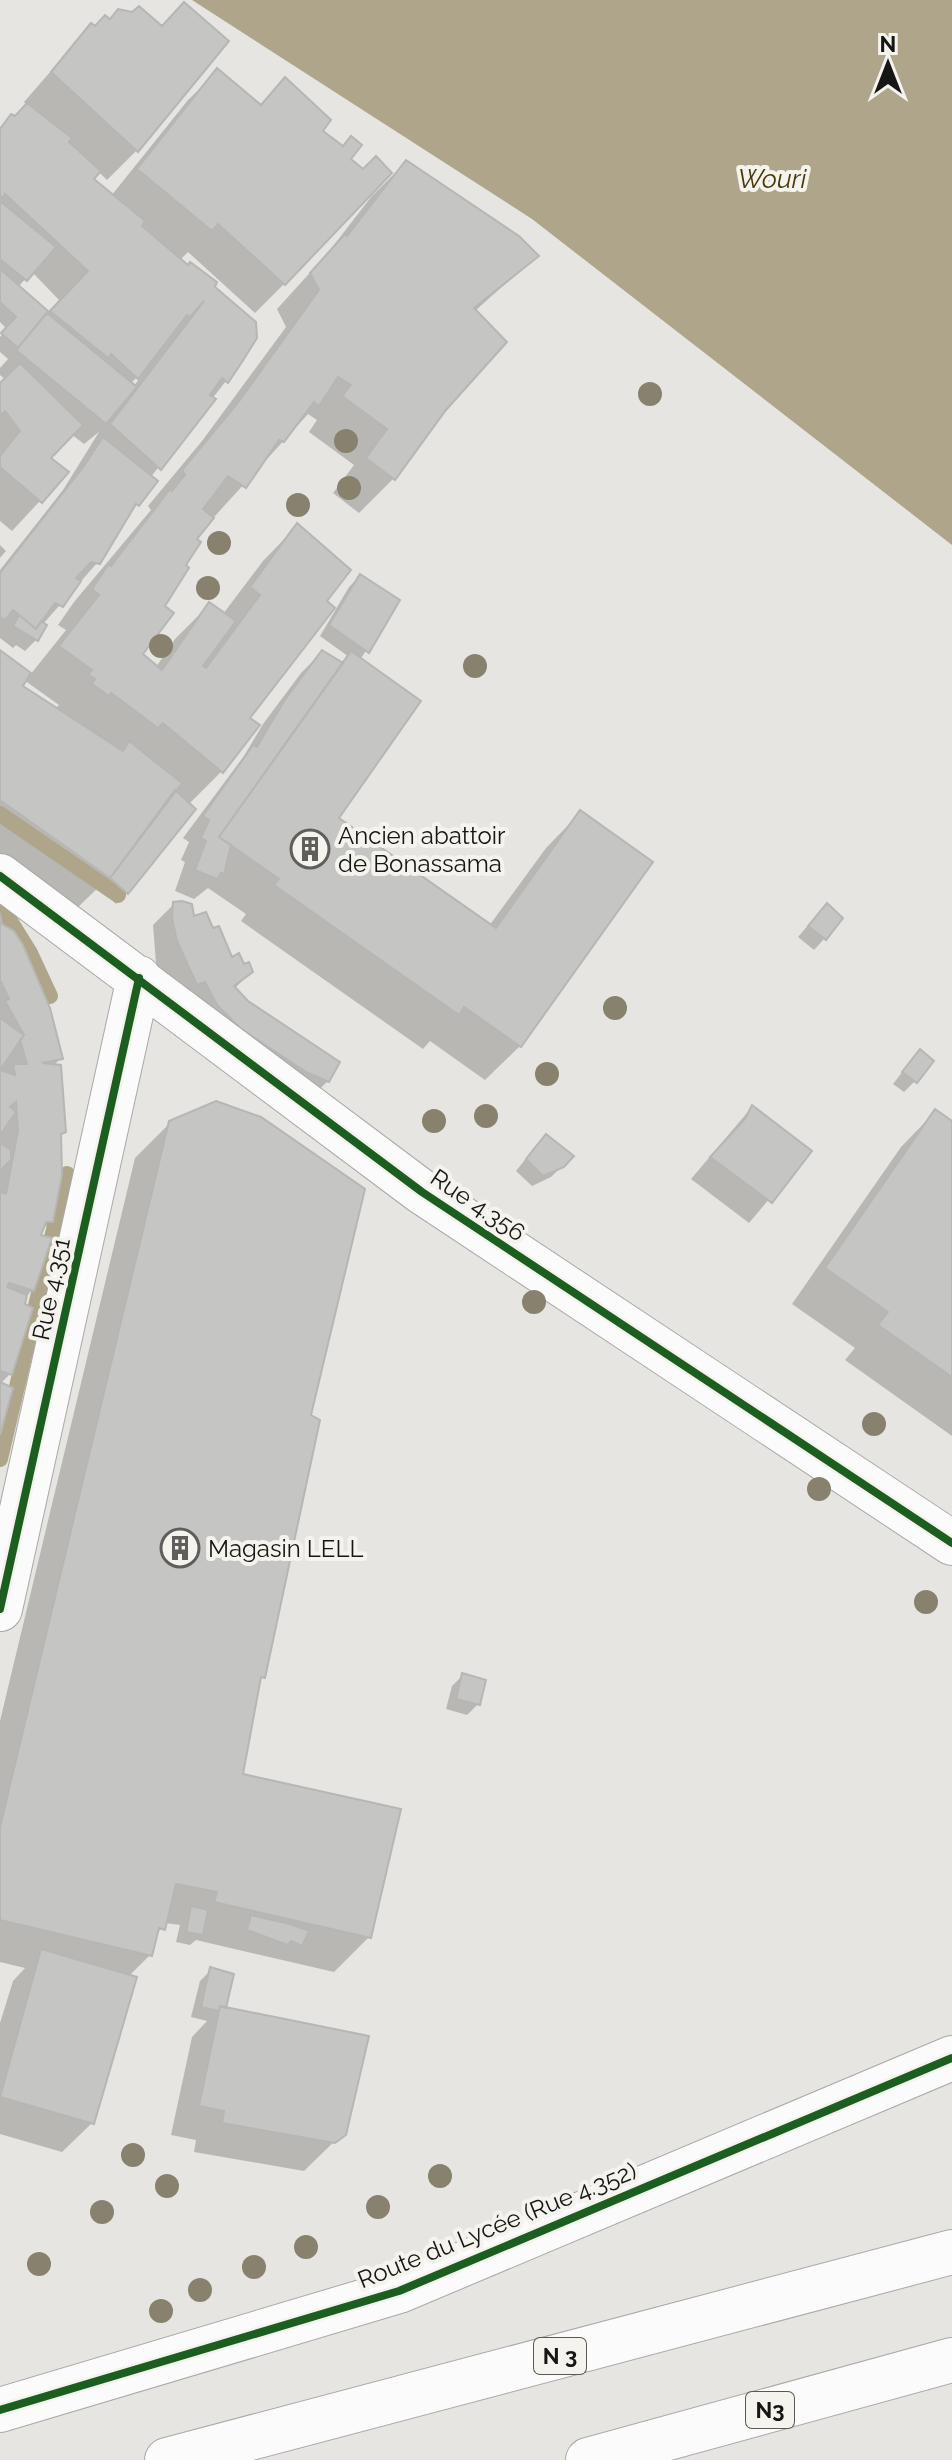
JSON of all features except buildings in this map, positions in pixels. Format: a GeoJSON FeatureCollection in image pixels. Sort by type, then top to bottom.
{"type":"FeatureCollection","features":[{"type":"Feature","properties":{"kind":"main road","name":"Rue 4.356"},"geometry":{"type":"LineString","coordinates":[[0,876],[139,978],[273,1084],[422,1192],[952,1543]]}},
{"type":"Feature","properties":{"kind":"main road","name":"Rue 4.351"},"geometry":{"type":"LineString","coordinates":[[0,1609],[139,978]]}},
{"type":"Feature","properties":{"kind":"main road","name":"Route du Lycée (Rue 4.352)"},"geometry":{"type":"LineString","coordinates":[[0,2410],[399,2291],[952,2058]]}},
{"type":"Feature","properties":{"kind":"main road","name":"N 3"},"geometry":{"type":"LineString","coordinates":[[167,2460],[952,2252]]}},
{"type":"Feature","properties":{"kind":"main road","name":"N3"},"geometry":{"type":"LineString","coordinates":[[588,2460],[952,2360]]}},
{"type":"Feature","properties":{"kind":"water","name":"Wouri"},"geometry":{"type":"Polygon","coordinates":[[[192,0],[952,0],[952,545],[532,219],[192,0]]]}},
{"type":"Feature","properties":{"kind":"waterway"},"geometry":{"type":"LineString","coordinates":[[0,814],[118,895]]}},
{"type":"Feature","properties":{"kind":"waterway"},"geometry":{"type":"LineString","coordinates":[[0,905],[30,953],[50,996]]}},
{"type":"Feature","properties":{"kind":"waterway"},"geometry":{"type":"LineString","coordinates":[[0,1459],[67,1174]]}},
{"type":"Feature","properties":{"kind":"cycle path"},"geometry":{"type":"LineString","coordinates":[[0,876],[422,1192],[952,1543]]}},
{"type":"Feature","properties":{"kind":"cycle path"},"geometry":{"type":"LineString","coordinates":[[0,1609],[139,978]]}},
{"type":"Feature","properties":{"kind":"cycle path"},"geometry":{"type":"LineString","coordinates":[[0,2410],[399,2291],[952,2058]]}},
{"type":"Feature","properties":{"kind":"place","name":"Ancien abattoir de Bonassama"},"geometry":{"type":"Point","coordinates":[310,849]}},
{"type":"Feature","properties":{"kind":"place","name":"Magasin LELL"},"geometry":{"type":"Point","coordinates":[180,1548]}}]}
